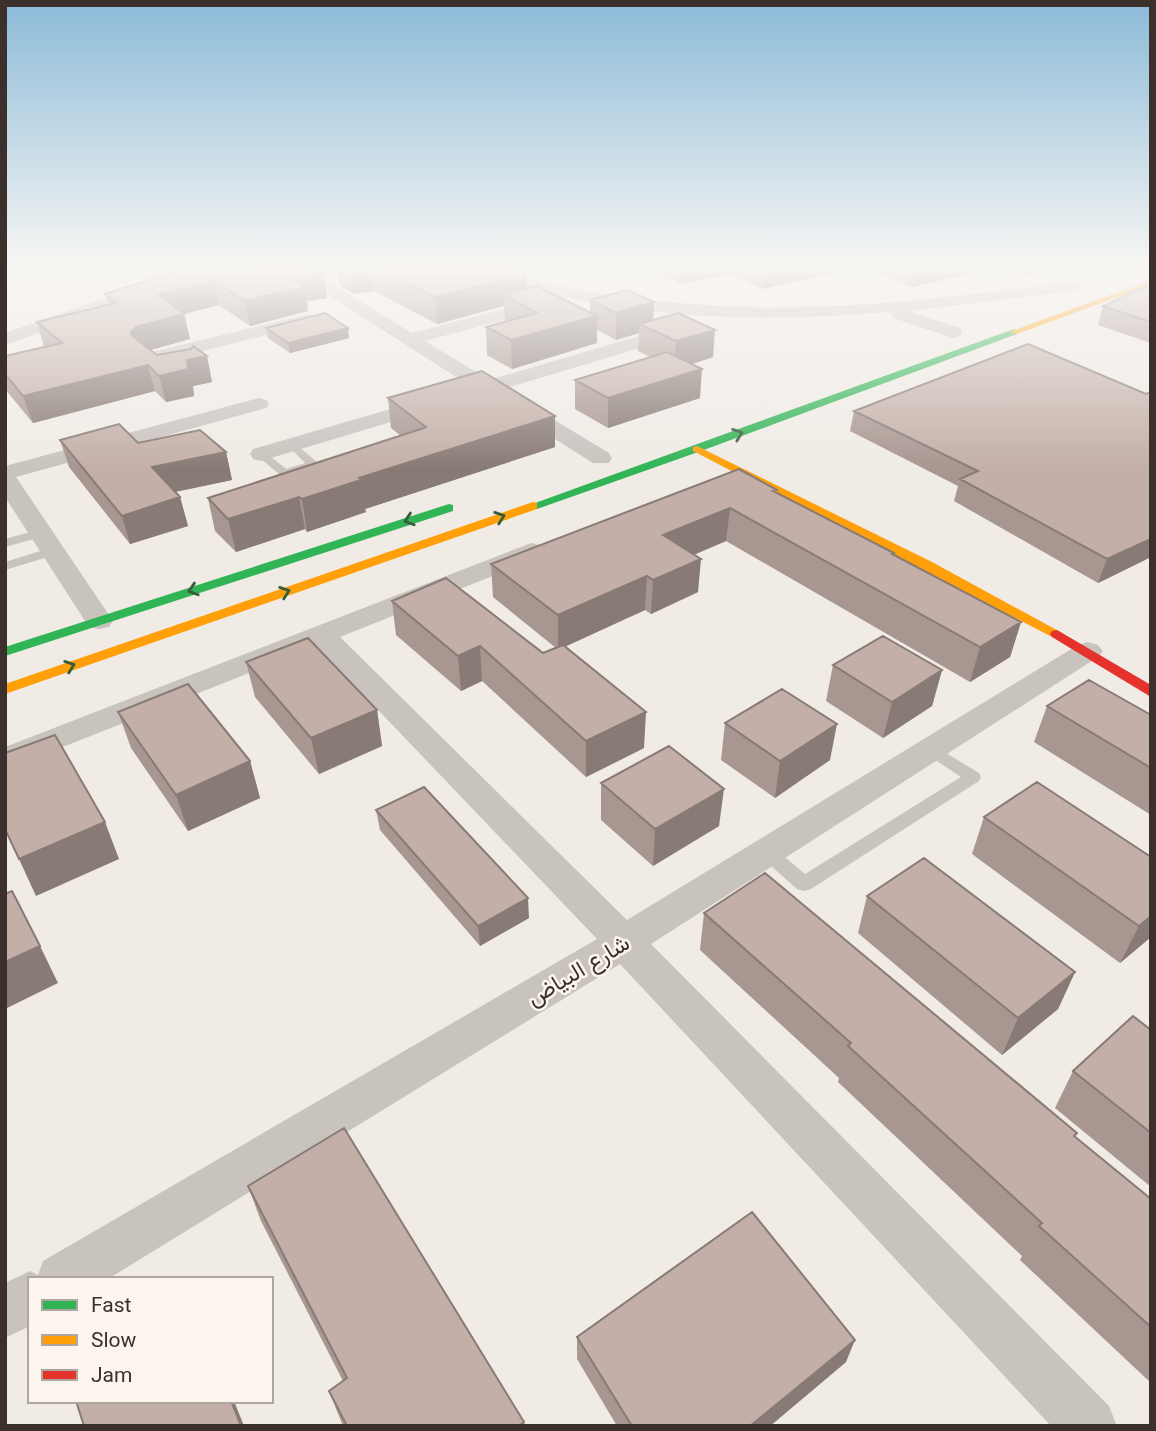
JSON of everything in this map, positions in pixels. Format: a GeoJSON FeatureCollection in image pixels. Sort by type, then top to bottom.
{"type":"FeatureCollection","features":[{"type":"Feature","properties":{"kind":"main road"},"geometry":{"type":"LineString","coordinates":[[927,342],[944,336]]}},
{"type":"Feature","properties":{"kind":"main road"},"geometry":{"type":"LineString","coordinates":[[5,688],[697,449],[1005,336]]}},
{"type":"Feature","properties":{"kind":"main road"},"geometry":{"type":"LineString","coordinates":[[697,449],[938,571],[1088,651],[1151,692]]}},
{"type":"Feature","properties":{"kind":"main road"},"geometry":{"type":"LineString","coordinates":[[575,467],[607,456]]}},
{"type":"Feature","properties":{"kind":"main road"},"geometry":{"type":"LineString","coordinates":[[5,652],[469,501]]}},
{"type":"Feature","properties":{"kind":"street"},"geometry":{"type":"LineString","coordinates":[[154,363],[255,336]]}},
{"type":"Feature","properties":{"kind":"street"},"geometry":{"type":"LineString","coordinates":[[404,336],[607,456]]}},
{"type":"Feature","properties":{"kind":"street"},"geometry":{"type":"LineString","coordinates":[[409,339],[421,336]]}},
{"type":"Feature","properties":{"kind":"street"},"geometry":{"type":"LineString","coordinates":[[261,454],[658,336]]}},
{"type":"Feature","properties":{"kind":"street"},"geometry":{"type":"LineString","coordinates":[[99,621],[5,476],[259,404]]}},
{"type":"Feature","properties":{"kind":"street"},"geometry":{"type":"LineString","coordinates":[[699,485],[737,470]]}},
{"type":"Feature","properties":{"kind":"street"},"geometry":{"type":"LineString","coordinates":[[5,760],[559,540]]}},
{"type":"Feature","properties":{"kind":"street"},"geometry":{"type":"LineString","coordinates":[[320,633],[624,942],[1089,1426]]}},
{"type":"Feature","properties":{"kind":"street","name":"شارع البياض"},"geometry":{"type":"LineString","coordinates":[[64,1277],[624,942],[1088,651]]}},
{"type":"Feature","properties":{"kind":"street"},"geometry":{"type":"LineString","coordinates":[[5,1312],[28,1298]]}},
{"type":"Feature","properties":{"kind":"lane"},"geometry":{"type":"LineString","coordinates":[[261,454],[284,474],[313,464],[292,444]]}},
{"type":"Feature","properties":{"kind":"lane"},"geometry":{"type":"LineString","coordinates":[[5,543],[47,542]]}},
{"type":"Feature","properties":{"kind":"lane"},"geometry":{"type":"LineString","coordinates":[[5,566],[47,542]]}},
{"type":"Feature","properties":{"kind":"building"},"geometry":{"type":"Polygon","coordinates":[[[53,336],[132,336],[157,355],[191,349],[193,346],[207,356],[187,360],[188,369],[159,376],[148,365],[23,396],[5,374],[5,356],[62,343],[53,336]]]}},
{"type":"Feature","properties":{"kind":"building"},"geometry":{"type":"Polygon","coordinates":[[[277,336],[317,336],[288,343],[277,336]]]}},
{"type":"Feature","properties":{"kind":"building"},"geometry":{"type":"Polygon","coordinates":[[[503,336],[526,336],[511,340],[503,336]]]}},
{"type":"Feature","properties":{"kind":"building"},"geometry":{"type":"Polygon","coordinates":[[[665,336],[695,336],[676,341],[665,336]]]}},
{"type":"Feature","properties":{"kind":"building"},"geometry":{"type":"Polygon","coordinates":[[[1028,344],[1146,394],[1151,392],[1151,539],[1107,559],[960,479],[978,471],[854,411],[1028,344]]]}},
{"type":"Feature","properties":{"kind":"building"},"geometry":{"type":"Polygon","coordinates":[[[667,352],[702,369],[608,398],[575,380],[667,352]]]}},
{"type":"Feature","properties":{"kind":"building"},"geometry":{"type":"Polygon","coordinates":[[[482,371],[555,416],[359,478],[361,480],[302,499],[299,497],[228,519],[208,498],[424,428],[426,427],[388,398],[482,371]]]}},
{"type":"Feature","properties":{"kind":"building"},"geometry":{"type":"Polygon","coordinates":[[[119,424],[138,443],[200,430],[226,452],[152,467],[180,497],[122,516],[60,440],[119,424]]]}},
{"type":"Feature","properties":{"kind":"building"},"geometry":{"type":"Polygon","coordinates":[[[739,469],[777,490],[773,491],[1021,622],[980,647],[730,508],[663,535],[701,559],[653,580],[647,576],[558,615],[491,564],[739,469]]]}},
{"type":"Feature","properties":{"kind":"building"},"geometry":{"type":"Polygon","coordinates":[[[446,578],[543,653],[563,645],[646,712],[586,741],[480,646],[458,656],[392,601],[446,578]]]}},
{"type":"Feature","properties":{"kind":"building"},"geometry":{"type":"Polygon","coordinates":[[[883,636],[942,670],[892,702],[833,665],[883,636]]]}},
{"type":"Feature","properties":{"kind":"building"},"geometry":{"type":"Polygon","coordinates":[[[308,638],[377,710],[311,738],[246,662],[308,638]]]}},
{"type":"Feature","properties":{"kind":"building"},"geometry":{"type":"Polygon","coordinates":[[[1089,680],[1151,715],[1151,768],[1047,706],[1089,680]]]}},
{"type":"Feature","properties":{"kind":"building"},"geometry":{"type":"Polygon","coordinates":[[[188,684],[250,761],[176,795],[118,712],[188,684]]]}},
{"type":"Feature","properties":{"kind":"building"},"geometry":{"type":"Polygon","coordinates":[[[782,689],[837,724],[780,761],[725,723],[782,689]]]}},
{"type":"Feature","properties":{"kind":"building"},"geometry":{"type":"Polygon","coordinates":[[[55,735],[105,822],[19,859],[5,829],[5,753],[55,735]]]}},
{"type":"Feature","properties":{"kind":"building"},"geometry":{"type":"Polygon","coordinates":[[[669,746],[724,789],[655,829],[601,783],[669,746]]]}},
{"type":"Feature","properties":{"kind":"building"},"geometry":{"type":"Polygon","coordinates":[[[1037,782],[1151,857],[1151,916],[1139,926],[984,817],[1037,782]]]}},
{"type":"Feature","properties":{"kind":"building"},"geometry":{"type":"Polygon","coordinates":[[[424,787],[528,898],[478,926],[376,810],[424,787]]]}},
{"type":"Feature","properties":{"kind":"building"},"geometry":{"type":"Polygon","coordinates":[[[924,858],[1075,972],[1018,1018],[867,896],[924,858]]]}},
{"type":"Feature","properties":{"kind":"building"},"geometry":{"type":"Polygon","coordinates":[[[765,873],[1077,1133],[1074,1136],[1151,1199],[1151,1327],[1039,1226],[1042,1223],[848,1046],[851,1043],[704,913],[765,873]]]}},
{"type":"Feature","properties":{"kind":"building"},"geometry":{"type":"Polygon","coordinates":[[[12,891],[40,946],[5,962],[5,894],[12,891]]]}},
{"type":"Feature","properties":{"kind":"building"},"geometry":{"type":"Polygon","coordinates":[[[1133,1016],[1151,1030],[1151,1133],[1073,1071],[1133,1016]]]}},
{"type":"Feature","properties":{"kind":"building"},"geometry":{"type":"Polygon","coordinates":[[[344,1128],[524,1422],[519,1426],[347,1426],[329,1391],[347,1378],[248,1186],[344,1128]]]}},
{"type":"Feature","properties":{"kind":"building"},"geometry":{"type":"Polygon","coordinates":[[[752,1212],[855,1340],[750,1426],[632,1426],[577,1337],[752,1212]]]}},
{"type":"Feature","properties":{"kind":"building"},"geometry":{"type":"Polygon","coordinates":[[[77,1403],[232,1403],[241,1426],[84,1426],[77,1403]]]}},
{"type":"Feature","properties":{"kind":"traffic: fast"},"geometry":{"type":"LineString","coordinates":[[533,506],[697,449],[1004,336]]}},
{"type":"Feature","properties":{"kind":"traffic: fast"},"geometry":{"type":"LineString","coordinates":[[5,652],[449,508]]}},
{"type":"Feature","properties":{"kind":"traffic: slow"},"geometry":{"type":"LineString","coordinates":[[697,449],[1057,634]]}},
{"type":"Feature","properties":{"kind":"traffic: slow"},"geometry":{"type":"LineString","coordinates":[[5,689],[533,506]]}},
{"type":"Feature","properties":{"kind":"traffic: jam"},"geometry":{"type":"LineString","coordinates":[[1057,634],[1151,692]]}}]}
